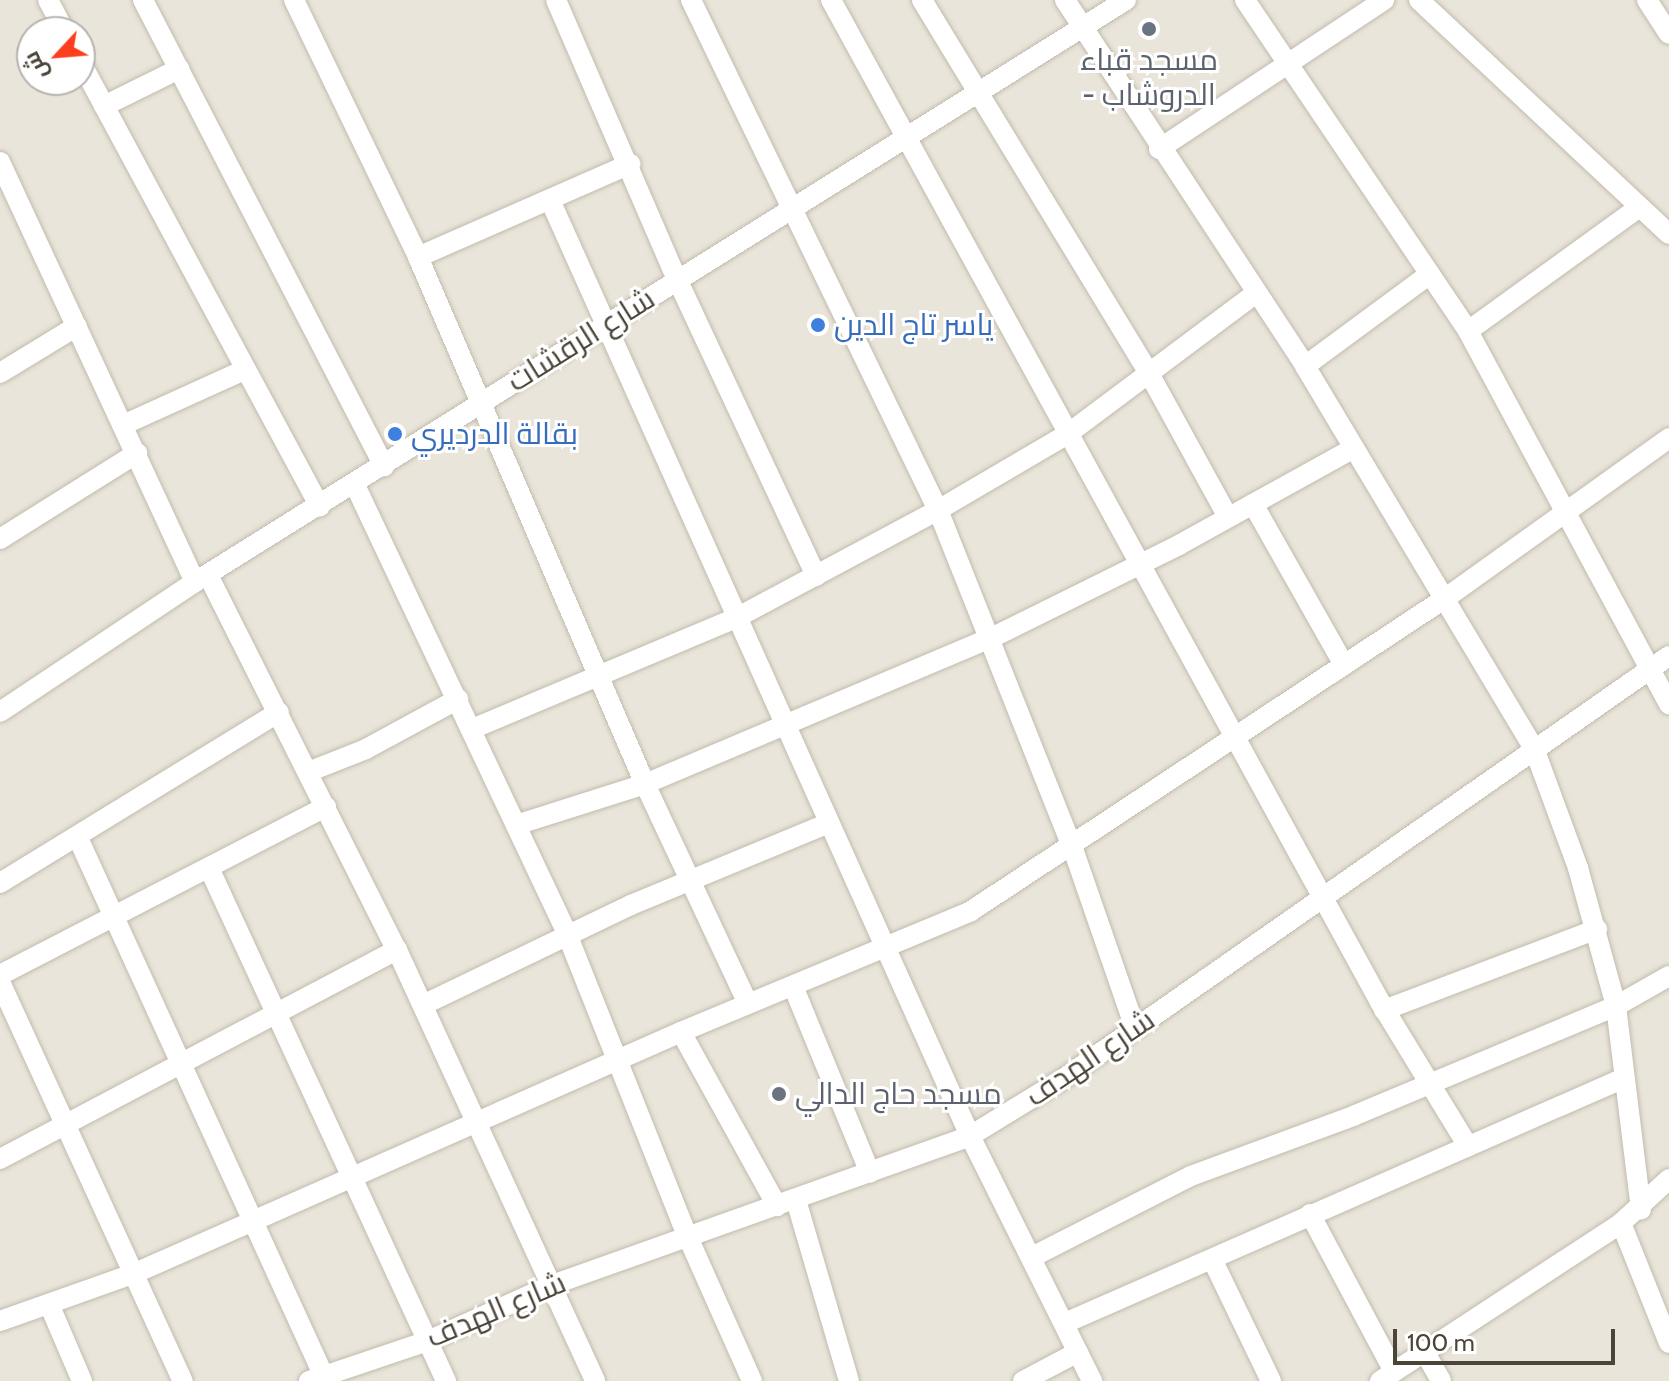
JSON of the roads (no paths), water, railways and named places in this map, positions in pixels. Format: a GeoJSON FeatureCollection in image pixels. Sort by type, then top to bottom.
{"type":"FeatureCollection","features":[{"type":"Feature","properties":{"kind":"street"},"geometry":{"type":"LineString","coordinates":[[143,0],[384,466]]}},
{"type":"Feature","properties":{"kind":"street"},"geometry":{"type":"LineString","coordinates":[[294,0],[418,257],[645,784],[748,1004]]}},
{"type":"Feature","properties":{"kind":"street"},"geometry":{"type":"LineString","coordinates":[[556,0],[630,164],[677,279],[816,576]]}},
{"type":"Feature","properties":{"kind":"street"},"geometry":{"type":"LineString","coordinates":[[691,0],[795,205],[938,510],[1072,846],[1135,1028]]}},
{"type":"Feature","properties":{"kind":"street"},"geometry":{"type":"LineString","coordinates":[[831,0],[1384,1010],[1468,1146]]}},
{"type":"Feature","properties":{"kind":"street"},"geometry":{"type":"LineString","coordinates":[[922,0],[976,95],[1151,377],[1228,517]]}},
{"type":"Feature","properties":{"kind":"street"},"geometry":{"type":"LineString","coordinates":[[1065,0],[1159,149],[1305,366],[1447,597],[1535,751],[1597,929],[1616,1006],[1622,1079],[1653,1196]]}},
{"type":"Feature","properties":{"kind":"street","name":"شارع الرقشات"},"geometry":{"type":"LineString","coordinates":[[0,712],[202,579],[1126,0]]}},
{"type":"Feature","properties":{"kind":"street"},"geometry":{"type":"LineString","coordinates":[[1245,0],[1468,331],[1568,509],[1669,704]]}},
{"type":"Feature","properties":{"kind":"street"},"geometry":{"type":"LineString","coordinates":[[1159,149],[1384,0]]}},
{"type":"Feature","properties":{"kind":"street"},"geometry":{"type":"LineString","coordinates":[[1419,0],[1669,234]]}},
{"type":"Feature","properties":{"kind":"street"},"geometry":{"type":"LineString","coordinates":[[1647,0],[1669,34]]}},
{"type":"Feature","properties":{"kind":"street"},"geometry":{"type":"LineString","coordinates":[[104,106],[179,69]]}},
{"type":"Feature","properties":{"kind":"street"},"geometry":{"type":"LineString","coordinates":[[96,91],[320,507]]}},
{"type":"Feature","properties":{"kind":"street"},"geometry":{"type":"LineString","coordinates":[[0,162],[137,453],[202,579],[279,712],[397,950],[595,1381]]}},
{"type":"Feature","properties":{"kind":"street"},"geometry":{"type":"LineString","coordinates":[[418,257],[630,164]]}},
{"type":"Feature","properties":{"kind":"street"},"geometry":{"type":"LineString","coordinates":[[550,200],[736,618],[788,724],[829,823],[970,1136],[1092,1381]]}},
{"type":"Feature","properties":{"kind":"street"},"geometry":{"type":"LineString","coordinates":[[1468,331],[1639,207]]}},
{"type":"Feature","properties":{"kind":"street"},"geometry":{"type":"LineString","coordinates":[[1305,366],[1430,274]]}},
{"type":"Feature","properties":{"kind":"street"},"geometry":{"type":"LineString","coordinates":[[472,729],[600,678],[736,618],[938,510],[1069,433],[1151,377],[1255,294]]}},
{"type":"Feature","properties":{"kind":"street"},"geometry":{"type":"LineString","coordinates":[[0,373],[77,326]]}},
{"type":"Feature","properties":{"kind":"street"},"geometry":{"type":"LineString","coordinates":[[123,425],[244,370]]}},
{"type":"Feature","properties":{"kind":"street"},"geometry":{"type":"LineString","coordinates":[[0,1321],[133,1274],[681,1032],[971,911],[1447,597],[1669,438]]}},
{"type":"Feature","properties":{"kind":"street"},"geometry":{"type":"LineString","coordinates":[[516,825],[645,784],[991,638],[1141,564],[1354,448]]}},
{"type":"Feature","properties":{"kind":"street"},"geometry":{"type":"LineString","coordinates":[[0,539],[137,453]]}},
{"type":"Feature","properties":{"kind":"street"},"geometry":{"type":"LineString","coordinates":[[355,485],[567,934],[621,1058],[687,1235],[752,1381]]}},
{"type":"Feature","properties":{"kind":"street"},"geometry":{"type":"LineString","coordinates":[[1253,504],[1344,665]]}},
{"type":"Feature","properties":{"kind":"street","name":"شارع الهدف"},"geometry":{"type":"LineString","coordinates":[[319,1379],[428,1341],[552,1285],[970,1136],[1135,1028],[1669,656]]}},
{"type":"Feature","properties":{"kind":"street"},"geometry":{"type":"LineString","coordinates":[[308,772],[399,733],[458,699]]}},
{"type":"Feature","properties":{"kind":"street"},"geometry":{"type":"LineString","coordinates":[[0,883],[279,712]]}},
{"type":"Feature","properties":{"kind":"street"},"geometry":{"type":"LineString","coordinates":[[0,975],[112,920],[326,807]]}},
{"type":"Feature","properties":{"kind":"street"},"geometry":{"type":"LineString","coordinates":[[423,1005],[567,934],[829,823]]}},
{"type":"Feature","properties":{"kind":"street"},"geometry":{"type":"LineString","coordinates":[[78,838],[112,920],[183,1066],[319,1379]]}},
{"type":"Feature","properties":{"kind":"street"},"geometry":{"type":"LineString","coordinates":[[209,868],[276,1015],[355,1176],[446,1381]]}},
{"type":"Feature","properties":{"kind":"street"},"geometry":{"type":"LineString","coordinates":[[1384,1010],[1597,929]]}},
{"type":"Feature","properties":{"kind":"street"},"geometry":{"type":"LineString","coordinates":[[0,1159],[183,1066],[397,950]]}},
{"type":"Feature","properties":{"kind":"street"},"geometry":{"type":"LineString","coordinates":[[1032,1257],[1191,1176],[1429,1084],[1616,1006],[1669,976]]}},
{"type":"Feature","properties":{"kind":"street"},"geometry":{"type":"LineString","coordinates":[[0,982],[183,1381]]}},
{"type":"Feature","properties":{"kind":"street"},"geometry":{"type":"LineString","coordinates":[[793,986],[870,1173]]}},
{"type":"Feature","properties":{"kind":"street"},"geometry":{"type":"LineString","coordinates":[[681,1032],[786,1203],[843,1379]]}},
{"type":"Feature","properties":{"kind":"street"},"geometry":{"type":"LineString","coordinates":[[1065,1323],[1622,1079]]}},
{"type":"Feature","properties":{"kind":"street"},"geometry":{"type":"LineString","coordinates":[[1310,1214],[1387,1376],[1621,1223],[1669,1179]]}},
{"type":"Feature","properties":{"kind":"street"},"geometry":{"type":"LineString","coordinates":[[1621,1223],[1669,1343]]}},
{"type":"Feature","properties":{"kind":"street"},"geometry":{"type":"LineString","coordinates":[[1212,1259],[1271,1381]]}},
{"type":"Feature","properties":{"kind":"street"},"geometry":{"type":"LineString","coordinates":[[49,1304],[82,1381]]}},
{"type":"Feature","properties":{"kind":"street"},"geometry":{"type":"LineString","coordinates":[[1424,1351],[1441,1381]]}},
{"type":"Feature","properties":{"kind":"street"},"geometry":{"type":"LineString","coordinates":[[1023,1381],[1078,1352]]}},
{"type":"Feature","properties":{"kind":"place","name":"مسجد قباء - الدروشاب"},"geometry":{"type":"Point","coordinates":[1149,29]}},
{"type":"Feature","properties":{"kind":"place","name":"ياسر تاج الدين"},"geometry":{"type":"Point","coordinates":[818,325]}},
{"type":"Feature","properties":{"kind":"place","name":"بقالة الدرديري"},"geometry":{"type":"Point","coordinates":[395,434]}},
{"type":"Feature","properties":{"kind":"place","name":"مسجد حاج الدالي"},"geometry":{"type":"Point","coordinates":[779,1094]}}]}
